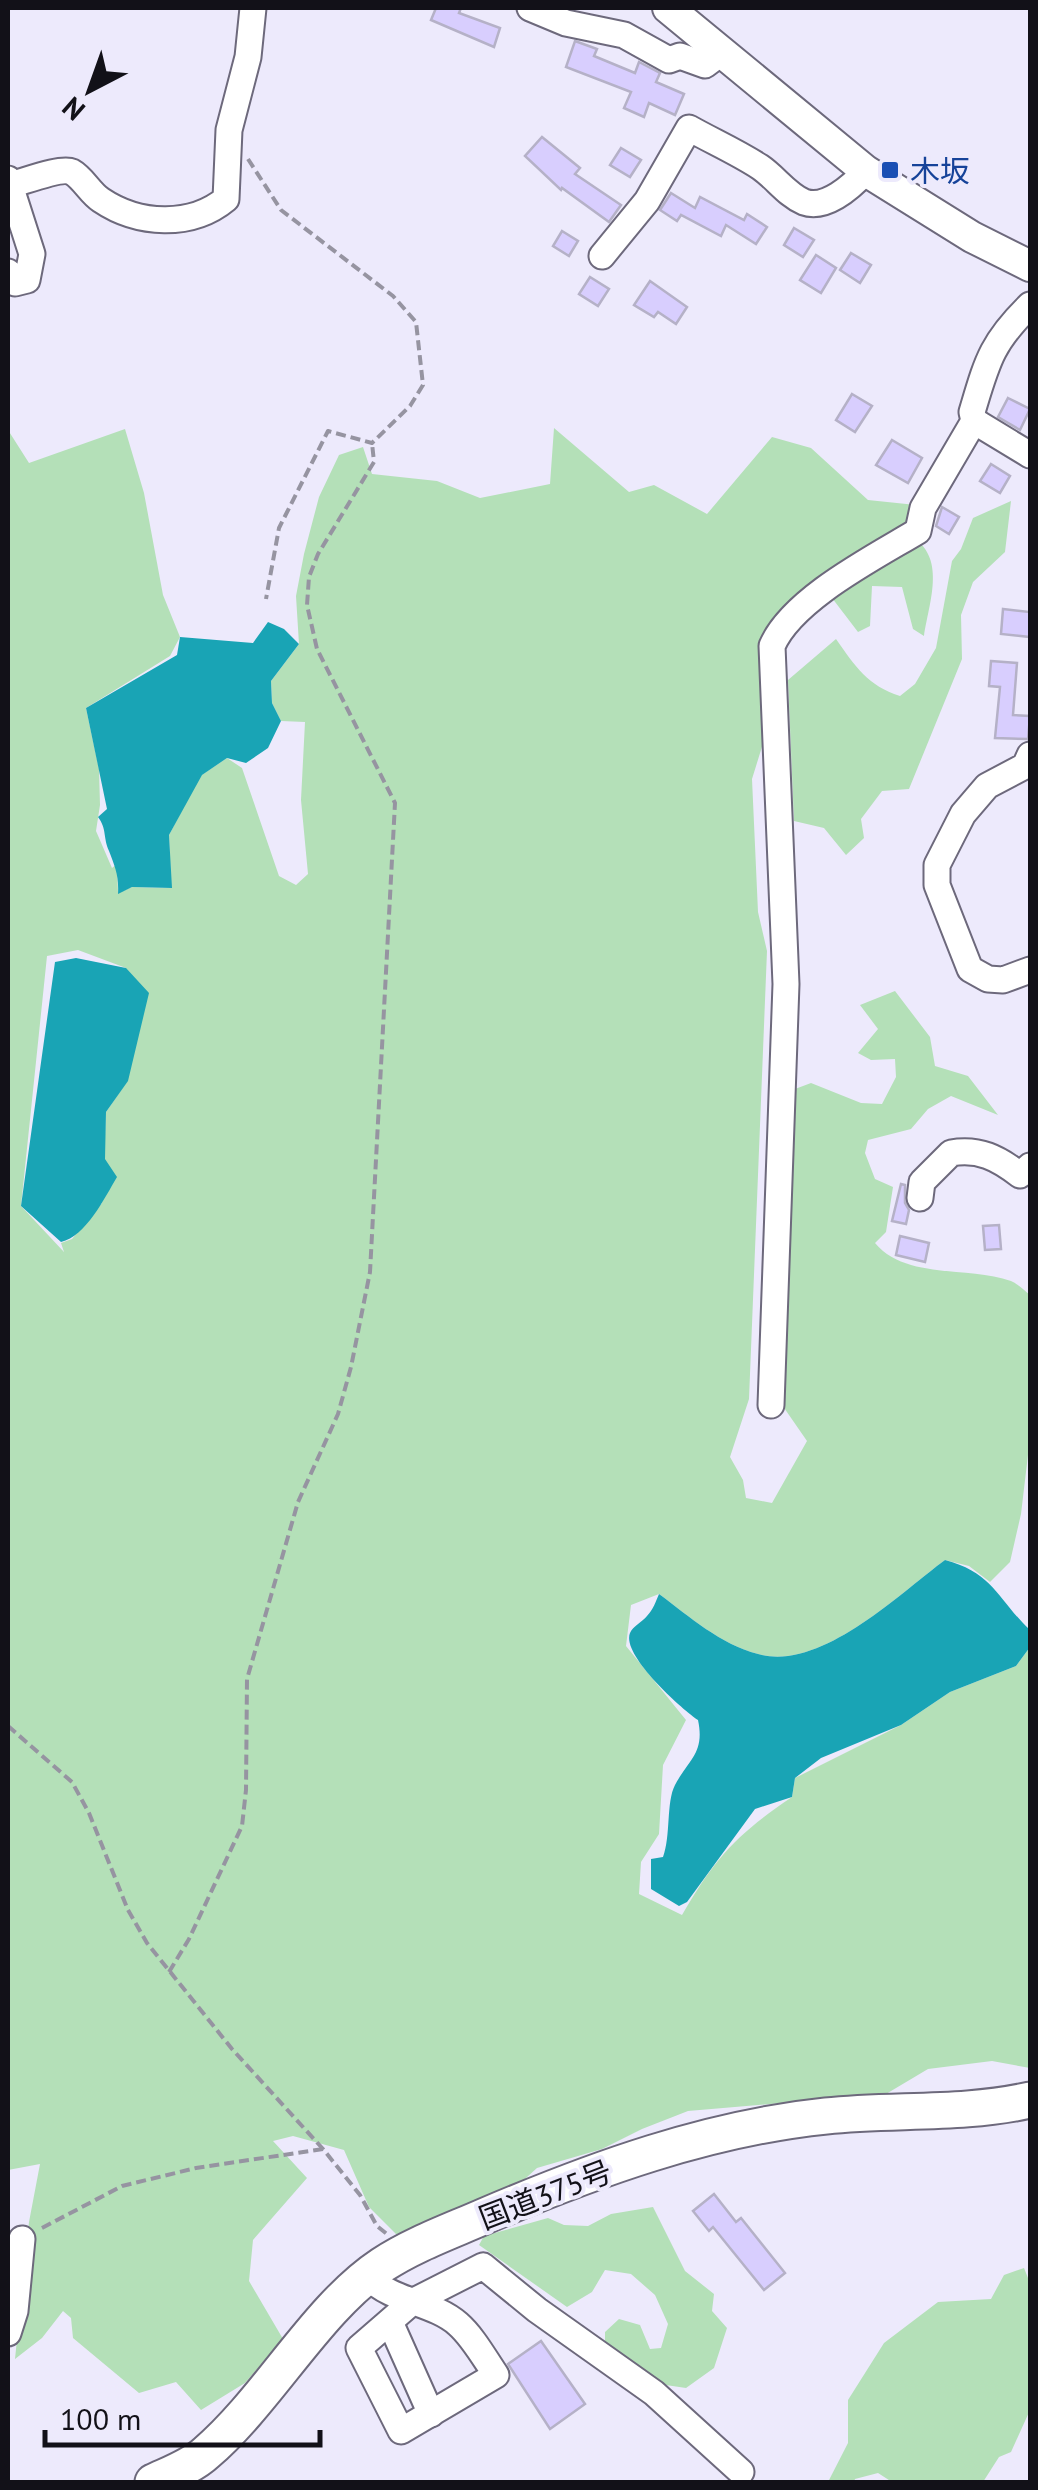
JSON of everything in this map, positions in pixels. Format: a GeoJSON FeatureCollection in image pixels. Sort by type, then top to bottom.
{"type":"FeatureCollection","features":[{"type":"Feature","properties":{"kind":"highway","name":"国道375号"},"geometry":{"type":"LineString","coordinates":[[153,2482],[204,2456],[265,2392],[336,2306],[368,2276],[406,2251],[564,2182],[720,2134],[826,2116],[1001,2107],[1030,2100]]}},
{"type":"Feature","properties":{"kind":"main road"},"geometry":{"type":"LineString","coordinates":[[668,8],[866,172],[972,237],[1030,266]]}},
{"type":"Feature","properties":{"kind":"street"},"geometry":{"type":"LineString","coordinates":[[8,272],[14,283],[27,280],[32,254],[9,182],[72,172],[98,198],[118,210],[172,221],[213,210],[226,199],[229,130],[248,57],[253,8]]}},
{"type":"Feature","properties":{"kind":"street"},"geometry":{"type":"LineString","coordinates":[[530,8],[566,23],[624,35],[669,60],[680,56],[706,65],[721,53]]}},
{"type":"Feature","properties":{"kind":"street"},"geometry":{"type":"LineString","coordinates":[[602,256],[647,201],[689,128],[761,168],[810,204],[852,187],[866,172]]}},
{"type":"Feature","properties":{"kind":"street"},"geometry":{"type":"LineString","coordinates":[[771,1405],[786,984],[772,646],[778,631],[788,621],[842,576],[918,531],[924,508],[974,422],[972,412],[991,351],[1004,330],[1030,306]]}},
{"type":"Feature","properties":{"kind":"street"},"geometry":{"type":"LineString","coordinates":[[974,422],[1030,454]]}},
{"type":"Feature","properties":{"kind":"street"},"geometry":{"type":"LineString","coordinates":[[1030,755],[1025,766],[987,786],[962,814],[937,865],[937,885],[970,969],[988,979],[1004,980],[1030,970]]}},
{"type":"Feature","properties":{"kind":"street"},"geometry":{"type":"LineString","coordinates":[[920,1198],[922,1182],[951,1153],[984,1153],[1020,1175],[1030,1166]]}},
{"type":"Feature","properties":{"kind":"street"},"geometry":{"type":"LineString","coordinates":[[8,2333],[15,2311],[22,2238]]}},
{"type":"Feature","properties":{"kind":"street"},"geometry":{"type":"LineString","coordinates":[[368,2276],[382,2290],[412,2302],[458,2324],[496,2375],[401,2431],[360,2348],[412,2302],[483,2266],[537,2310],[654,2393],[742,2472]]}},
{"type":"Feature","properties":{"kind":"street"},"geometry":{"type":"LineString","coordinates":[[390,2322],[430,2414]]}},
{"type":"Feature","properties":{"kind":"path"},"geometry":{"type":"LineString","coordinates":[[229,130],[282,210],[393,296],[416,322],[423,385],[410,406],[372,443]]}},
{"type":"Feature","properties":{"kind":"path"},"geometry":{"type":"LineString","coordinates":[[266,599],[279,528],[328,431],[372,443]]}},
{"type":"Feature","properties":{"kind":"path"},"geometry":{"type":"LineString","coordinates":[[170,1972],[242,1826],[247,1679],[298,1502],[338,1414],[352,1367],[370,1272],[395,803],[317,649],[307,606],[308,577],[374,462],[372,443]]}},
{"type":"Feature","properties":{"kind":"path"},"geometry":{"type":"LineString","coordinates":[[8,1726],[72,1782],[89,1813],[128,1910],[147,1943],[232,2049],[323,2149],[360,2195],[377,2226],[406,2251]]}},
{"type":"Feature","properties":{"kind":"path"},"geometry":{"type":"LineString","coordinates":[[22,2238],[122,2186],[196,2168],[323,2149]]}},
{"type":"Feature","properties":{"kind":"green space"},"geometry":{"type":"Polygon","coordinates":[[[554,428],[629,492],[654,485],[707,514],[772,437],[811,448],[868,500],[916,505],[904,532],[776,623],[770,721],[752,779],[758,912],[767,951],[749,1399],[730,1457],[743,1480],[746,1498],[772,1503],[807,1441],[780,1402],[787,1092],[811,1083],[861,1103],[882,1104],[896,1077],[895,1059],[871,1060],[858,1053],[878,1029],[860,1005],[895,991],[930,1037],[935,1066],[968,1076],[998,1115],[951,1096],[928,1109],[911,1129],[868,1140],[865,1153],[875,1179],[893,1187],[886,1232],[875,1243],[903,1262],[1014,1282],[1030,1295],[1030,1438],[1021,1514],[1010,1562],[990,1582],[969,1566],[945,1560],[858,1626],[807,1652],[782,1657],[758,1654],[731,1644],[659,1594],[631,1605],[626,1646],[686,1720],[663,1765],[659,1834],[641,1862],[639,1894],[682,1915],[729,1849],[792,1797],[795,1778],[901,1725],[950,1692],[1016,1666],[1030,1647],[1030,2068],[992,2061],[928,2069],[886,2094],[688,2111],[602,2149],[537,2168],[516,2187],[399,2237],[369,2207],[344,2150],[293,2136],[273,2141],[307,2178],[253,2240],[249,2281],[283,2339],[245,2383],[201,2410],[176,2382],[139,2393],[73,2338],[71,2318],[63,2311],[42,2338],[15,2359],[29,2222],[40,2164],[8,2170],[8,430],[29,463],[125,429],[144,493],[163,595],[180,637],[170,656],[86,708],[99,769],[96,831],[112,868],[117,864],[118,893],[132,887],[171,888],[169,835],[200,776],[227,758],[242,768],[279,876],[296,885],[308,874],[301,800],[305,722],[281,721],[272,703],[271,681],[299,644],[296,596],[304,554],[319,497],[339,455],[363,447],[372,474],[437,481],[480,498],[550,484],[554,428]],[[78,950],[47,956],[21,1206],[64,1252],[61,1243],[72,1239],[102,1203],[106,1112],[128,1080],[126,968],[78,950]]]}},
{"type":"Feature","properties":{"kind":"green space"},"geometry":{"type":"Polygon","coordinates":[[[1011,501],[1005,552],[973,582],[961,615],[962,659],[909,789],[882,791],[861,819],[864,838],[846,855],[824,828],[794,821],[788,680],[836,639],[856,666],[879,687],[900,696],[915,684],[936,648],[952,561],[973,518],[1011,501]]]}},
{"type":"Feature","properties":{"kind":"green space"},"geometry":{"type":"Polygon","coordinates":[[[914,538],[924,547],[933,570],[924,636],[913,629],[902,587],[872,586],[870,626],[858,632],[829,594],[914,538]]]}},
{"type":"Feature","properties":{"kind":"green space"},"geometry":{"type":"Polygon","coordinates":[[[653,2207],[685,2271],[714,2294],[712,2311],[727,2328],[714,2368],[686,2388],[659,2384],[605,2344],[605,2332],[619,2319],[640,2325],[650,2349],[661,2348],[668,2324],[655,2295],[631,2274],[605,2270],[592,2292],[567,2307],[479,2245],[484,2236],[548,2218],[564,2225],[588,2226],[611,2214],[653,2207]]]}},
{"type":"Feature","properties":{"kind":"green space"},"geometry":{"type":"Polygon","coordinates":[[[1024,2268],[1030,2283],[1030,2410],[1011,2452],[999,2457],[983,2482],[892,2482],[878,2473],[854,2482],[828,2482],[848,2443],[848,2400],[884,2343],[938,2302],[991,2299],[1004,2275],[1024,2268]]]}},
{"type":"Feature","properties":{"kind":"water"},"geometry":{"type":"Polygon","coordinates":[[[268,622],[284,629],[299,644],[271,681],[272,703],[281,721],[268,748],[246,763],[227,758],[202,775],[169,835],[172,888],[132,887],[118,894],[116,871],[98,817],[107,809],[86,708],[177,655],[180,637],[253,643],[268,622]]]}},
{"type":"Feature","properties":{"kind":"water"},"geometry":{"type":"Polygon","coordinates":[[[76,958],[126,968],[149,993],[128,1081],[106,1112],[105,1159],[117,1177],[86,1225],[61,1242],[21,1206],[55,962],[76,958]]]}},
{"type":"Feature","properties":{"kind":"water"},"geometry":{"type":"Polygon","coordinates":[[[945,1560],[985,1580],[1030,1630],[1030,1647],[1016,1666],[950,1692],[901,1725],[821,1758],[795,1778],[792,1797],[755,1809],[687,1902],[679,1906],[651,1889],[651,1859],[663,1857],[672,1792],[694,1755],[700,1731],[698,1720],[655,1681],[630,1643],[631,1631],[649,1614],[659,1594],[731,1644],[758,1654],[782,1657],[807,1652],[858,1626],[945,1560]]]}},
{"type":"Feature","properties":{"kind":"building"},"geometry":{"type":"Polygon","coordinates":[[[436,8],[461,8],[459,13],[500,28],[494,47],[431,20],[436,8]]]}},
{"type":"Feature","properties":{"kind":"building"},"geometry":{"type":"Polygon","coordinates":[[[575,41],[597,49],[594,56],[635,73],[639,62],[660,73],[656,82],[684,94],[675,115],[649,103],[644,117],[624,108],[631,92],[566,67],[575,41]]]}},
{"type":"Feature","properties":{"kind":"building"},"geometry":{"type":"Polygon","coordinates":[[[542,137],[580,168],[575,174],[621,205],[609,222],[561,190],[525,156],[542,137]]]}},
{"type":"Feature","properties":{"kind":"building"},"geometry":{"type":"Polygon","coordinates":[[[621,148],[641,160],[630,177],[610,165],[621,148]]]}},
{"type":"Feature","properties":{"kind":"building"},"geometry":{"type":"Polygon","coordinates":[[[671,193],[695,208],[700,197],[744,220],[747,214],[767,227],[756,244],[726,225],[721,236],[681,215],[677,221],[660,210],[671,193]]]}},
{"type":"Feature","properties":{"kind":"building"},"geometry":{"type":"Polygon","coordinates":[[[794,228],[814,240],[803,257],[784,245],[794,228]]]}},
{"type":"Feature","properties":{"kind":"building"},"geometry":{"type":"Polygon","coordinates":[[[562,231],[578,241],[569,256],[553,246],[562,231]]]}},
{"type":"Feature","properties":{"kind":"building"},"geometry":{"type":"Polygon","coordinates":[[[851,253],[871,265],[860,283],[840,270],[851,253]]]}},
{"type":"Feature","properties":{"kind":"building"},"geometry":{"type":"Polygon","coordinates":[[[816,255],[836,268],[821,293],[800,280],[816,255]]]}},
{"type":"Feature","properties":{"kind":"building"},"geometry":{"type":"Polygon","coordinates":[[[590,277],[609,289],[598,306],[579,294],[590,277]]]}},
{"type":"Feature","properties":{"kind":"building"},"geometry":{"type":"Polygon","coordinates":[[[650,281],[687,307],[676,324],[658,312],[654,317],[634,305],[650,281]]]}},
{"type":"Feature","properties":{"kind":"building"},"geometry":{"type":"Polygon","coordinates":[[[852,394],[872,406],[855,432],[836,420],[852,394]]]}},
{"type":"Feature","properties":{"kind":"building"},"geometry":{"type":"Polygon","coordinates":[[[1008,398],[1030,409],[1020,430],[998,417],[1008,398]]]}},
{"type":"Feature","properties":{"kind":"building"},"geometry":{"type":"Polygon","coordinates":[[[892,440],[922,458],[908,483],[876,465],[892,440]]]}},
{"type":"Feature","properties":{"kind":"building"},"geometry":{"type":"Polygon","coordinates":[[[991,464],[1010,476],[1000,493],[980,481],[991,464]]]}},
{"type":"Feature","properties":{"kind":"building"},"geometry":{"type":"Polygon","coordinates":[[[942,507],[959,517],[949,534],[936,526],[942,507]]]}},
{"type":"Feature","properties":{"kind":"building"},"geometry":{"type":"Polygon","coordinates":[[[1003,609],[1030,612],[1030,637],[1001,634],[1003,609]]]}},
{"type":"Feature","properties":{"kind":"building"},"geometry":{"type":"Polygon","coordinates":[[[991,661],[1017,663],[1013,715],[1030,716],[1028,739],[995,738],[1000,687],[989,686],[991,661]]]}},
{"type":"Feature","properties":{"kind":"building"},"geometry":{"type":"Polygon","coordinates":[[[901,1184],[905,1185],[909,1210],[906,1224],[892,1221],[901,1184]]]}},
{"type":"Feature","properties":{"kind":"building"},"geometry":{"type":"Polygon","coordinates":[[[999,1225],[1001,1249],[985,1250],[983,1226],[999,1225]]]}},
{"type":"Feature","properties":{"kind":"building"},"geometry":{"type":"Polygon","coordinates":[[[900,1236],[929,1243],[925,1262],[896,1255],[900,1236]]]}},
{"type":"Feature","properties":{"kind":"building"},"geometry":{"type":"Polygon","coordinates":[[[714,2194],[736,2222],[741,2218],[785,2273],[764,2290],[713,2227],[709,2231],[693,2211],[714,2194]]]}},
{"type":"Feature","properties":{"kind":"building"},"geometry":{"type":"Polygon","coordinates":[[[541,2341],[585,2404],[550,2429],[508,2364],[541,2341]]]}},
{"type":"Feature","properties":{"kind":"place","name":"木坂"},"geometry":{"type":"Point","coordinates":[890,170]}}]}
